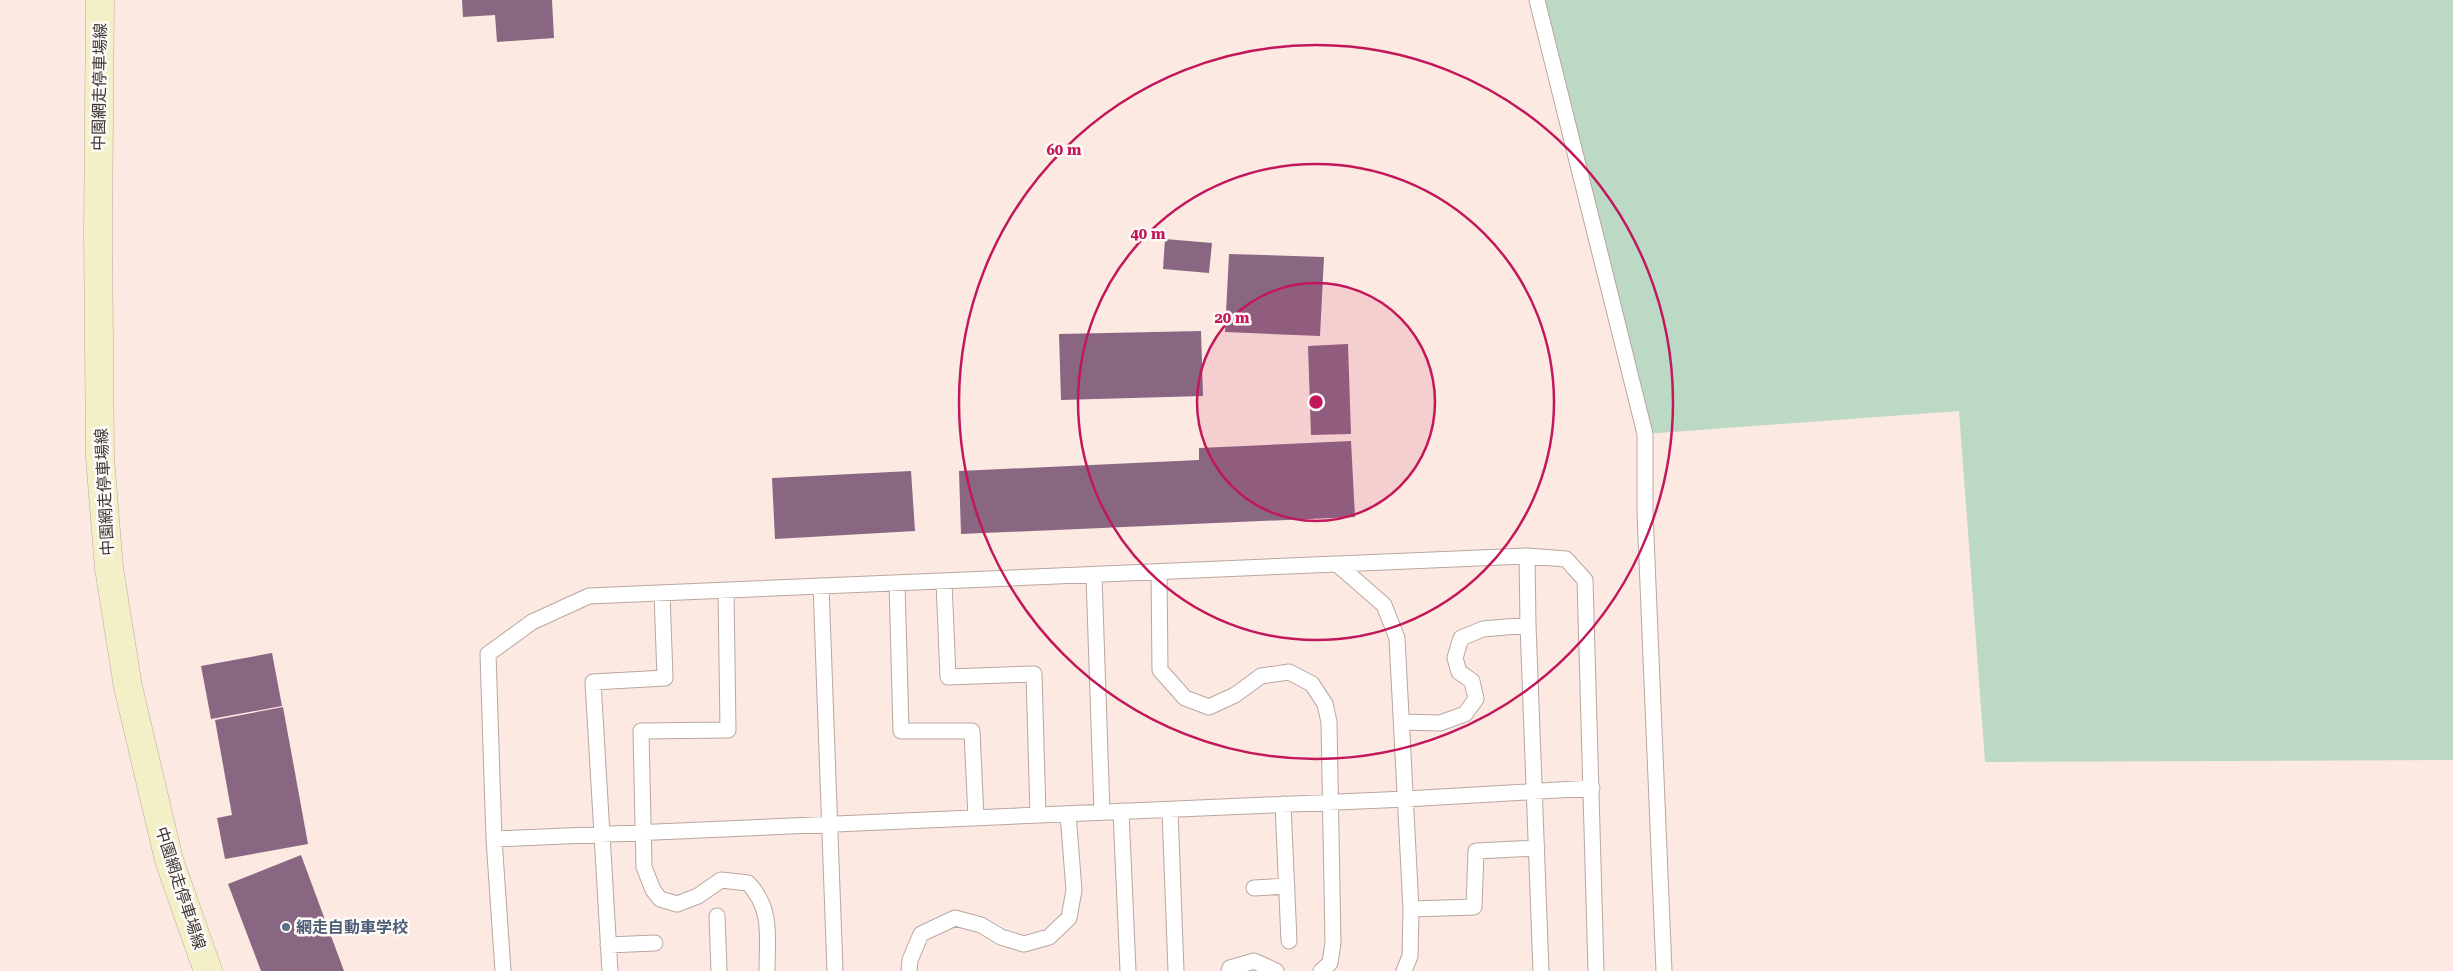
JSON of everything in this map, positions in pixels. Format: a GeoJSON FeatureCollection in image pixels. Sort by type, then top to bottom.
{"type":"FeatureCollection","features":[{"type":"Feature","properties":{"kind":"main road","name":"中園網走停車場線"},"geometry":{"type":"LineString","coordinates":[[100,0],[98,232],[100,458],[109,568],[128,686],[169,860],[208,971]]}},
{"type":"Feature","properties":{"kind":"lane"},"geometry":{"type":"LineString","coordinates":[[1537,0],[1645,434],[1645,512],[1664,971]]}},
{"type":"Feature","properties":{"kind":"lane"},"geometry":{"type":"LineString","coordinates":[[1527,556],[1541,971]]}},
{"type":"Feature","properties":{"kind":"lane"},"geometry":{"type":"LineString","coordinates":[[503,971],[494,839],[488,654],[532,622],[589,596],[1094,576],[1527,556],[1566,559],[1585,580],[1596,971]]}},
{"type":"Feature","properties":{"kind":"lane"},"geometry":{"type":"LineString","coordinates":[[1337,564],[1384,605],[1396,638],[1406,799],[1410,909],[1410,956],[1404,971]]}},
{"type":"Feature","properties":{"kind":"lane"},"geometry":{"type":"LineString","coordinates":[[1159,572],[1160,670],[1185,698],[1209,707],[1235,694],[1261,676],[1289,672],[1312,684],[1325,704],[1329,722],[1333,943],[1330,962],[1321,971]]}},
{"type":"Feature","properties":{"kind":"lane"},"geometry":{"type":"LineString","coordinates":[[1094,576],[1102,812]]}},
{"type":"Feature","properties":{"kind":"lane"},"geometry":{"type":"LineString","coordinates":[[944,582],[948,677],[1034,674],[1038,815]]}},
{"type":"Feature","properties":{"kind":"lane"},"geometry":{"type":"LineString","coordinates":[[897,583],[901,731],[972,731],[976,818]]}},
{"type":"Feature","properties":{"kind":"lane"},"geometry":{"type":"LineString","coordinates":[[821,586],[835,971]]}},
{"type":"Feature","properties":{"kind":"lane"},"geometry":{"type":"LineString","coordinates":[[726,591],[728,730],[641,731],[644,867],[653,890],[660,898],[677,904],[698,896],[720,880],[748,883],[760,895],[767,917],[767,971]]}},
{"type":"Feature","properties":{"kind":"lane"},"geometry":{"type":"LineString","coordinates":[[610,971],[592,682],[665,678],[662,593]]}},
{"type":"Feature","properties":{"kind":"lane"},"geometry":{"type":"LineString","coordinates":[[1402,722],[1440,723],[1465,714],[1476,699],[1472,681],[1459,672],[1455,658],[1461,638],[1483,629],[1528,625]]}},
{"type":"Feature","properties":{"kind":"lane"},"geometry":{"type":"LineString","coordinates":[[494,839],[1170,810],[1592,788]]}},
{"type":"Feature","properties":{"kind":"lane"},"geometry":{"type":"LineString","coordinates":[[1283,804],[1290,940]]}},
{"type":"Feature","properties":{"kind":"lane"},"geometry":{"type":"LineString","coordinates":[[1170,810],[1176,971]]}},
{"type":"Feature","properties":{"kind":"lane"},"geometry":{"type":"LineString","coordinates":[[1121,811],[1128,971]]}},
{"type":"Feature","properties":{"kind":"lane"},"geometry":{"type":"LineString","coordinates":[[910,971],[910,960],[921,934],[955,918],[981,926],[1001,937],[1024,944],[1049,937],[1069,918],[1074,890],[1068,814]]}},
{"type":"Feature","properties":{"kind":"lane"},"geometry":{"type":"LineString","coordinates":[[1410,909],[1474,907],[1476,851],[1537,848]]}},
{"type":"Feature","properties":{"kind":"lane"},"geometry":{"type":"LineString","coordinates":[[1254,888],[1287,886]]}},
{"type":"Feature","properties":{"kind":"lane"},"geometry":{"type":"LineString","coordinates":[[717,916],[718,971]]}},
{"type":"Feature","properties":{"kind":"lane"},"geometry":{"type":"LineString","coordinates":[[608,945],[655,943]]}},
{"type":"Feature","properties":{"kind":"lane"},"geometry":{"type":"LineString","coordinates":[[1229,971],[1230,968],[1254,961],[1276,971]]}},
{"type":"Feature","properties":{"kind":"green space"},"geometry":{"type":"Polygon","coordinates":[[[1537,0],[2453,0],[2453,760],[1985,762],[1959,411],[1645,434],[1537,0]]]}},
{"type":"Feature","properties":{"kind":"building"},"geometry":{"type":"Polygon","coordinates":[[[462,0],[552,0],[554,38],[497,42],[495,15],[463,17],[462,0]]]}},
{"type":"Feature","properties":{"kind":"building"},"geometry":{"type":"Polygon","coordinates":[[[1165,239],[1212,243],[1209,273],[1163,269],[1165,239]]]}},
{"type":"Feature","properties":{"kind":"building"},"geometry":{"type":"Polygon","coordinates":[[[1229,254],[1324,257],[1320,336],[1225,332],[1229,254]]]}},
{"type":"Feature","properties":{"kind":"building"},"geometry":{"type":"Polygon","coordinates":[[[1201,331],[1203,396],[1061,400],[1059,334],[1201,331]]]}},
{"type":"Feature","properties":{"kind":"building"},"geometry":{"type":"Polygon","coordinates":[[[1348,344],[1351,434],[1311,435],[1308,346],[1348,344]]]}},
{"type":"Feature","properties":{"kind":"building"},"geometry":{"type":"Polygon","coordinates":[[[1351,441],[1355,517],[961,534],[959,471],[1199,460],[1199,448],[1351,441]]]}},
{"type":"Feature","properties":{"kind":"building"},"geometry":{"type":"Polygon","coordinates":[[[911,471],[915,531],[775,539],[772,478],[911,471]]]}},
{"type":"Feature","properties":{"kind":"building"},"geometry":{"type":"Polygon","coordinates":[[[272,653],[282,706],[211,719],[201,666],[272,653]]]}},
{"type":"Feature","properties":{"kind":"building"},"geometry":{"type":"Polygon","coordinates":[[[283,707],[308,844],[225,859],[217,818],[232,815],[215,720],[283,707]]]}},
{"type":"Feature","properties":{"kind":"building","name":"網走自動車学校"},"geometry":{"type":"Polygon","coordinates":[[[301,855],[344,971],[261,971],[228,884],[301,855]]]}},
{"type":"Feature","properties":{"kind":"place","name":"網走自動車学校"},"geometry":{"type":"Point","coordinates":[286,927]}}]}
